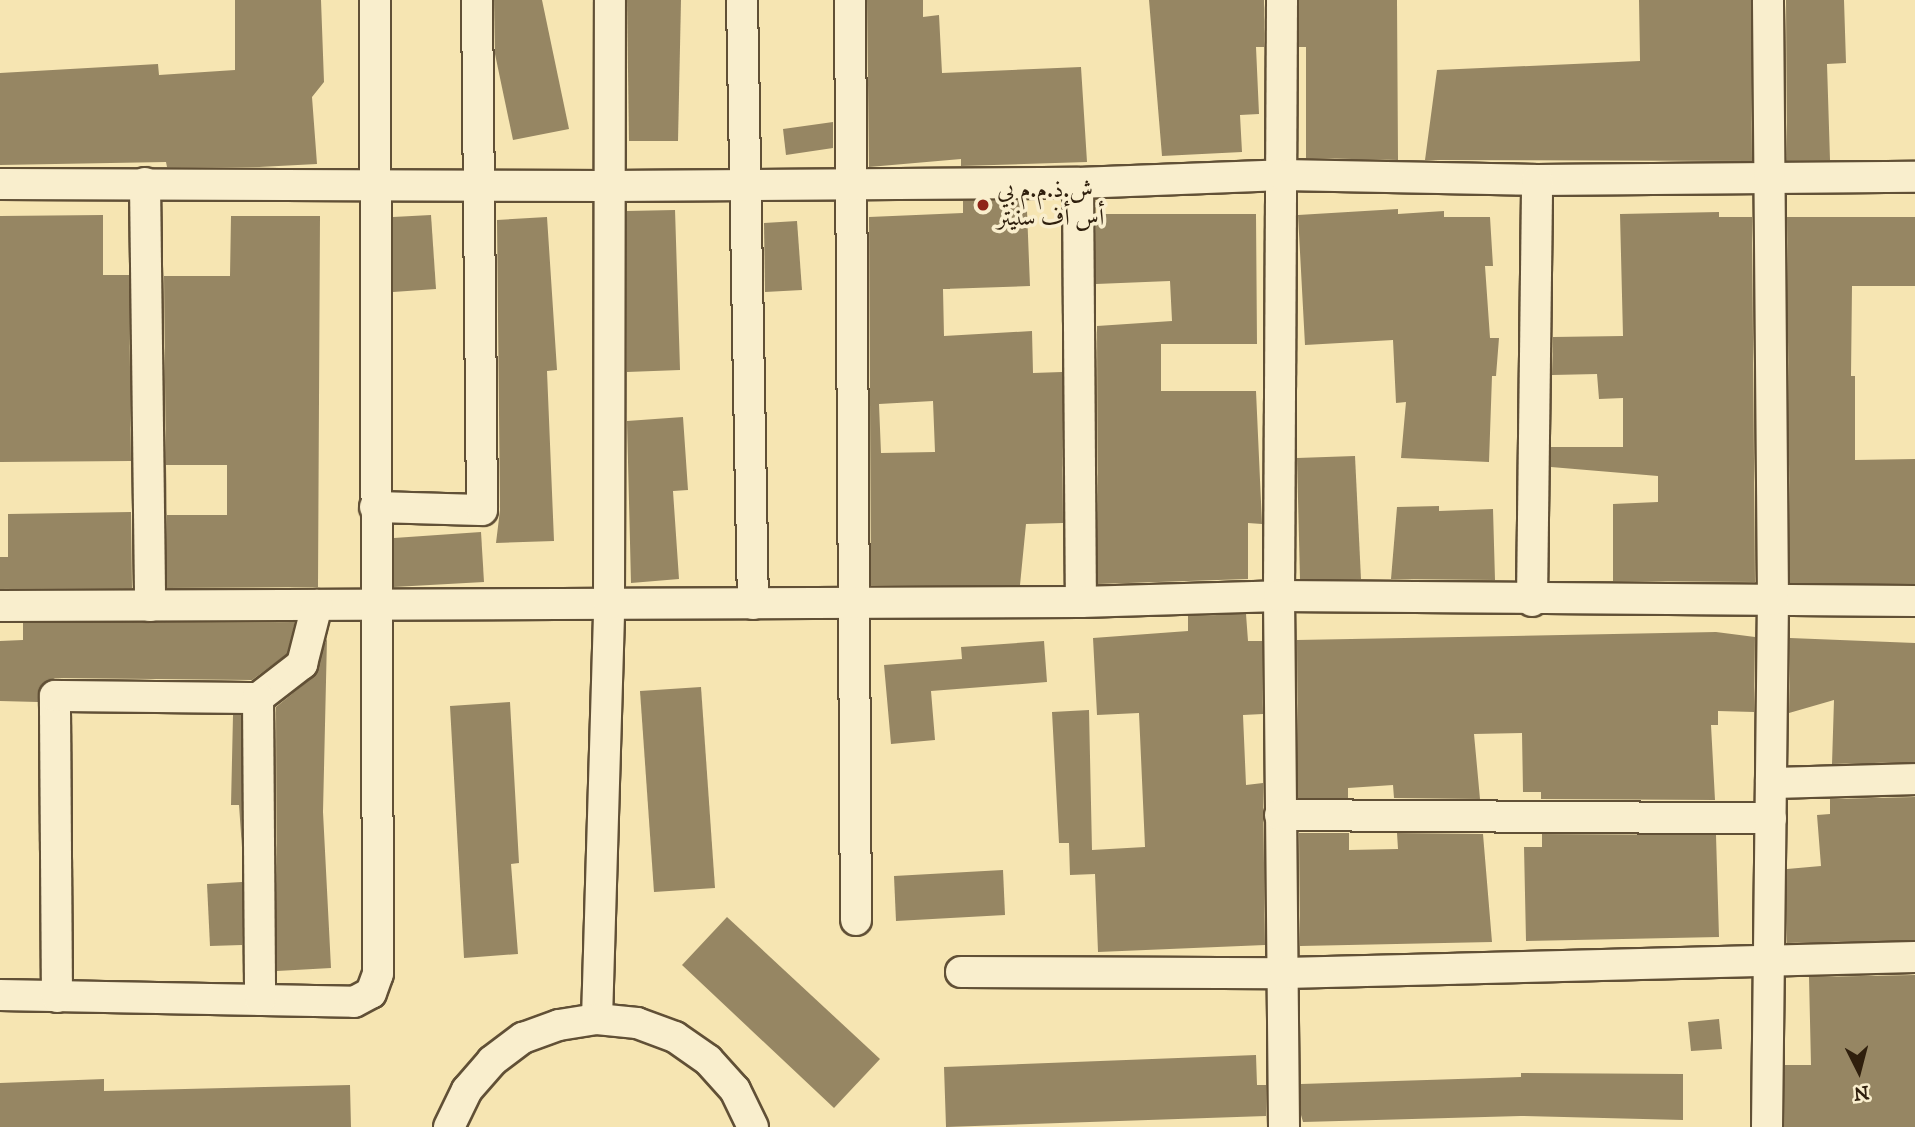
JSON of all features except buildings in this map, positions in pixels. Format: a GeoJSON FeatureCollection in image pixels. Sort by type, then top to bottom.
{"type":"FeatureCollection","features":[{"type":"Feature","properties":{"kind":"street"},"geometry":{"type":"LineString","coordinates":[[0,995],[354,1002],[371,993],[378,974],[375,0]]}},
{"type":"Feature","properties":{"kind":"street"},"geometry":{"type":"LineString","coordinates":[[375,507],[482,510],[477,0]]}},
{"type":"Feature","properties":{"kind":"street"},"geometry":{"type":"LineString","coordinates":[[597,1019],[609,604],[610,0]]}},
{"type":"Feature","properties":{"kind":"street"},"geometry":{"type":"LineString","coordinates":[[742,0],[753,604]]}},
{"type":"Feature","properties":{"kind":"street"},"geometry":{"type":"LineString","coordinates":[[850,0],[856,920]]}},
{"type":"Feature","properties":{"kind":"street"},"geometry":{"type":"LineString","coordinates":[[1283,0],[1279,596],[1280,816],[1285,973],[1283,1127]]}},
{"type":"Feature","properties":{"kind":"street"},"geometry":{"type":"LineString","coordinates":[[1768,0],[1773,600],[1768,1127]]}},
{"type":"Feature","properties":{"kind":"street"},"geometry":{"type":"LineString","coordinates":[[0,184],[850,185],[1078,183],[1283,175],[1537,180],[1915,177]]}},
{"type":"Feature","properties":{"kind":"street"},"geometry":{"type":"LineString","coordinates":[[1532,601],[1537,180]]}},
{"type":"Feature","properties":{"kind":"street"},"geometry":{"type":"LineString","coordinates":[[145,183],[150,606]]}},
{"type":"Feature","properties":{"kind":"street"},"geometry":{"type":"LineString","coordinates":[[1078,183],[1081,602]]}},
{"type":"Feature","properties":{"kind":"street"},"geometry":{"type":"LineString","coordinates":[[0,606],[1081,602],[1279,596],[1532,601],[1915,601]]}},
{"type":"Feature","properties":{"kind":"street"},"geometry":{"type":"LineString","coordinates":[[57,997],[55,696],[258,698],[302,664],[317,606]]}},
{"type":"Feature","properties":{"kind":"street"},"geometry":{"type":"LineString","coordinates":[[258,698],[260,1000]]}},
{"type":"Feature","properties":{"kind":"street"},"geometry":{"type":"LineString","coordinates":[[1771,783],[1915,779]]}},
{"type":"Feature","properties":{"kind":"street"},"geometry":{"type":"LineString","coordinates":[[1280,816],[1771,818]]}},
{"type":"Feature","properties":{"kind":"street"},"geometry":{"type":"LineString","coordinates":[[961,972],[1285,973],[1915,957]]}},
{"type":"Feature","properties":{"kind":"street"},"geometry":{"type":"LineString","coordinates":[[449,1127],[467,1090],[492,1061],[523,1038],[559,1024],[597,1019],[637,1023],[686,1044],[708,1060],[735,1090],[753,1127]]}},
{"type":"Feature","properties":{"kind":"place","name":"ش.ذ.م.م بي أس أف سنيتر"},"geometry":{"type":"Point","coordinates":[983,205]}}]}
